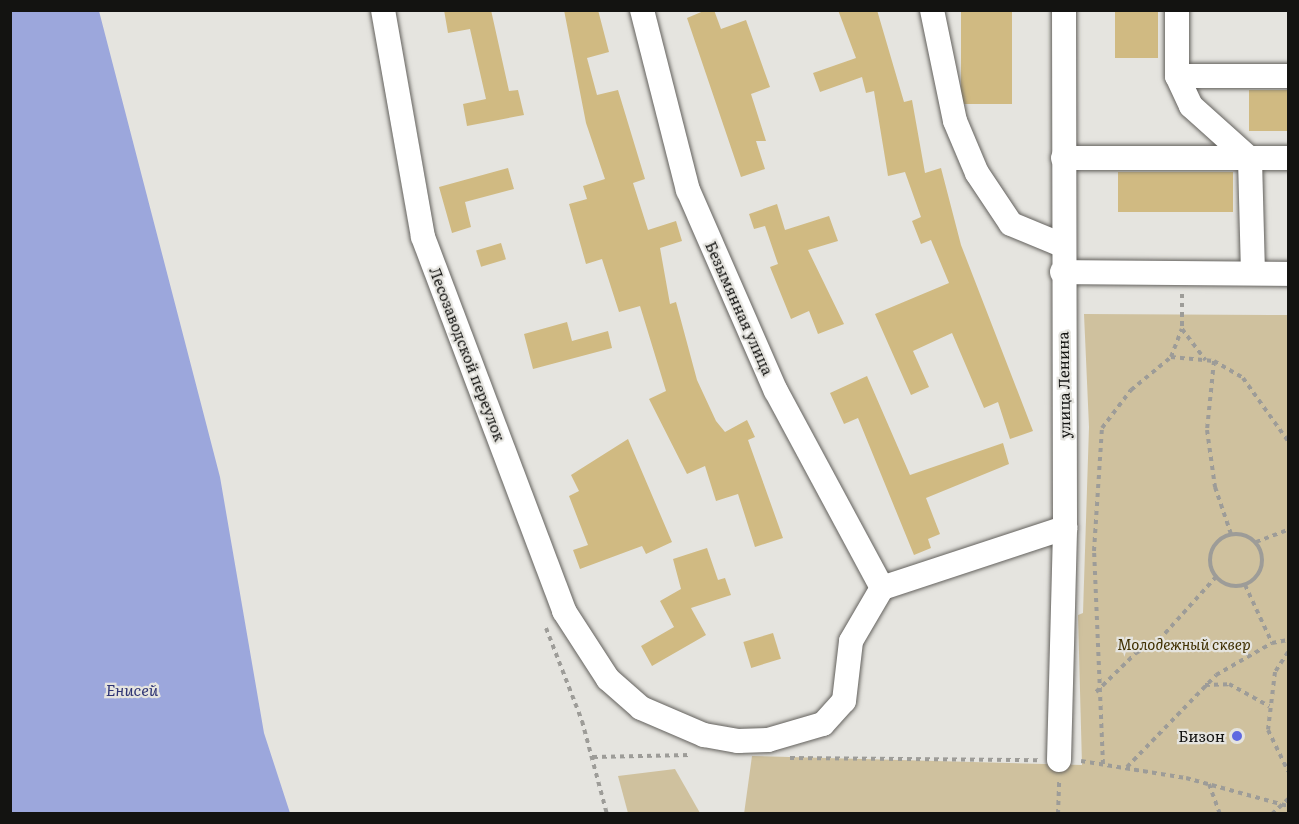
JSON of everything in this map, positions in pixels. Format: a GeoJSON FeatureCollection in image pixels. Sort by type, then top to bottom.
{"type":"FeatureCollection","features":[{"type":"Feature","properties":{"kind":"street","name":"Лесозаводской переулок"},"geometry":{"type":"LineString","coordinates":[[383,10],[423,237],[564,610],[608,679],[641,708],[704,735],[768,740],[799,733],[830,719],[844,701],[851,641],[882,588]]}},
{"type":"Feature","properties":{"kind":"street","name":"Безымянная улица"},"geometry":{"type":"LineString","coordinates":[[642,10],[688,190],[776,391],[882,588]]}},
{"type":"Feature","properties":{"kind":"street"},"geometry":{"type":"LineString","coordinates":[[932,10],[955,122],[977,173],[1011,224],[1062,245]]}},
{"type":"Feature","properties":{"kind":"street","name":"улица Ленина"},"geometry":{"type":"LineString","coordinates":[[1059,760],[1065,528],[1062,272],[1064,10]]}},
{"type":"Feature","properties":{"kind":"street"},"geometry":{"type":"LineString","coordinates":[[1177,10],[1177,76],[1191,106],[1250,159],[1252,273]]}},
{"type":"Feature","properties":{"kind":"street"},"geometry":{"type":"LineString","coordinates":[[1177,76],[1288,76]]}},
{"type":"Feature","properties":{"kind":"street"},"geometry":{"type":"LineString","coordinates":[[1062,158],[1288,158]]}},
{"type":"Feature","properties":{"kind":"street"},"geometry":{"type":"LineString","coordinates":[[1062,272],[1288,274]]}},
{"type":"Feature","properties":{"kind":"street"},"geometry":{"type":"LineString","coordinates":[[882,588],[1065,528]]}},
{"type":"Feature","properties":{"kind":"path"},"geometry":{"type":"LineString","coordinates":[[1103,764],[1096,693],[1094,551],[1102,428],[1131,390],[1171,357],[1182,329],[1182,273]]}},
{"type":"Feature","properties":{"kind":"path"},"geometry":{"type":"LineString","coordinates":[[1182,329],[1205,360]]}},
{"type":"Feature","properties":{"kind":"path"},"geometry":{"type":"LineString","coordinates":[[1171,357],[1214,362],[1243,378],[1288,441]]}},
{"type":"Feature","properties":{"kind":"path"},"geometry":{"type":"LineString","coordinates":[[1214,362],[1207,430],[1215,487],[1231,534]]}},
{"type":"Feature","properties":{"kind":"path"},"geometry":{"type":"LineString","coordinates":[[1231,534],[1256,542],[1288,530]]}},
{"type":"Feature","properties":{"kind":"path"},"geometry":{"type":"LineString","coordinates":[[1231,534],[1212,551],[1216,577],[1227,584],[1245,585],[1261,568],[1256,542]]}},
{"type":"Feature","properties":{"kind":"path"},"geometry":{"type":"LineString","coordinates":[[1096,693],[1136,653],[1159,640],[1216,577]]}},
{"type":"Feature","properties":{"kind":"path"},"geometry":{"type":"LineString","coordinates":[[1245,585],[1272,643]]}},
{"type":"Feature","properties":{"kind":"path"},"geometry":{"type":"LineString","coordinates":[[1127,768],[1204,686],[1272,643],[1288,640]]}},
{"type":"Feature","properties":{"kind":"path"},"geometry":{"type":"LineString","coordinates":[[1288,652],[1275,672],[1269,706],[1268,730],[1288,771]]}},
{"type":"Feature","properties":{"kind":"path"},"geometry":{"type":"LineString","coordinates":[[1204,686],[1229,684],[1269,706]]}},
{"type":"Feature","properties":{"kind":"path"},"geometry":{"type":"LineString","coordinates":[[593,757],[697,755]]}},
{"type":"Feature","properties":{"kind":"path"},"geometry":{"type":"LineString","coordinates":[[783,758],[1059,760],[1103,764],[1209,784],[1288,806]]}},
{"type":"Feature","properties":{"kind":"path"},"geometry":{"type":"LineString","coordinates":[[1058,813],[1059,760]]}},
{"type":"Feature","properties":{"kind":"path"},"geometry":{"type":"LineString","coordinates":[[1209,784],[1220,813]]}},
{"type":"Feature","properties":{"kind":"path"},"geometry":{"type":"LineString","coordinates":[[1272,813],[1280,803],[1288,799]]}},
{"type":"Feature","properties":{"kind":"green space","name":"Молодежный сквер"},"geometry":{"type":"Polygon","coordinates":[[[1084,314],[1288,315],[1288,813],[744,814],[752,756],[1082,765],[1078,615],[1083,613],[1089,427],[1084,314]]]}},
{"type":"Feature","properties":{"kind":"green space"},"geometry":{"type":"Polygon","coordinates":[[[675,769],[700,813],[628,813],[618,776],[675,769]]]}},
{"type":"Feature","properties":{"kind":"water","name":"Енисей"},"geometry":{"type":"Polygon","coordinates":[[[10,11],[99,11],[220,477],[264,733],[290,813],[11,813],[10,11]]]}},
{"type":"Feature","properties":{"kind":"building"},"geometry":{"type":"Polygon","coordinates":[[[444,10],[491,10],[509,91],[518,90],[524,115],[467,126],[463,104],[486,99],[470,29],[448,33],[444,10]]]}},
{"type":"Feature","properties":{"kind":"building"},"geometry":{"type":"Polygon","coordinates":[[[564,10],[598,10],[609,52],[587,58],[597,95],[618,90],[645,179],[633,183],[648,230],[676,221],[682,241],[660,248],[670,304],[676,302],[697,380],[716,421],[725,432],[747,420],[755,437],[748,440],[783,538],[755,547],[738,494],[716,501],[705,466],[687,474],[649,399],[666,391],[640,306],[619,312],[602,259],[586,264],[569,204],[587,199],[583,186],[605,179],[586,123],[564,10]]]}},
{"type":"Feature","properties":{"kind":"building"},"geometry":{"type":"Polygon","coordinates":[[[706,10],[714,10],[721,29],[746,20],[770,87],[751,94],[766,141],[756,141],[765,169],[741,177],[687,18],[706,10]]]}},
{"type":"Feature","properties":{"kind":"building"},"geometry":{"type":"Polygon","coordinates":[[[838,10],[877,10],[904,102],[912,100],[925,173],[941,168],[961,245],[1033,431],[1010,439],[998,402],[984,408],[952,333],[913,351],[929,387],[911,395],[875,314],[949,283],[931,240],[921,244],[912,221],[921,217],[905,172],[888,176],[874,91],[866,93],[862,77],[820,92],[813,73],[856,58],[838,10]]]}},
{"type":"Feature","properties":{"kind":"building"},"geometry":{"type":"Polygon","coordinates":[[[961,10],[1012,10],[1012,104],[961,104],[961,10]]]}},
{"type":"Feature","properties":{"kind":"building"},"geometry":{"type":"Polygon","coordinates":[[[1115,10],[1158,10],[1158,58],[1115,58],[1115,10]]]}},
{"type":"Feature","properties":{"kind":"building"},"geometry":{"type":"Polygon","coordinates":[[[1249,90],[1288,90],[1288,131],[1249,131],[1249,90]]]}},
{"type":"Feature","properties":{"kind":"building"},"geometry":{"type":"Polygon","coordinates":[[[508,168],[514,189],[465,202],[471,227],[452,233],[439,187],[508,168]]]}},
{"type":"Feature","properties":{"kind":"building"},"geometry":{"type":"Polygon","coordinates":[[[1118,172],[1233,172],[1233,212],[1118,212],[1118,172]]]}},
{"type":"Feature","properties":{"kind":"building"},"geometry":{"type":"Polygon","coordinates":[[[777,204],[785,230],[829,216],[838,241],[808,250],[844,324],[818,334],[809,311],[791,319],[770,267],[778,264],[765,226],[754,229],[749,214],[777,204]]]}},
{"type":"Feature","properties":{"kind":"building"},"geometry":{"type":"Polygon","coordinates":[[[501,243],[506,259],[481,267],[476,251],[501,243]]]}},
{"type":"Feature","properties":{"kind":"building"},"geometry":{"type":"Polygon","coordinates":[[[567,322],[572,341],[608,331],[612,348],[533,369],[524,334],[567,322]]]}},
{"type":"Feature","properties":{"kind":"building"},"geometry":{"type":"Polygon","coordinates":[[[867,376],[910,475],[1003,443],[1009,464],[926,498],[940,534],[928,539],[931,548],[914,555],[858,418],[844,424],[830,393],[867,376]]]}},
{"type":"Feature","properties":{"kind":"building"},"geometry":{"type":"Polygon","coordinates":[[[628,439],[672,542],[646,554],[642,546],[580,569],[573,550],[588,545],[569,496],[579,491],[571,475],[628,439]]]}},
{"type":"Feature","properties":{"kind":"building"},"geometry":{"type":"Polygon","coordinates":[[[707,548],[718,580],[725,578],[731,595],[691,608],[706,635],[652,666],[641,646],[674,627],[660,601],[681,589],[673,559],[707,548]]]}},
{"type":"Feature","properties":{"kind":"building"},"geometry":{"type":"Polygon","coordinates":[[[773,633],[781,659],[751,668],[743,642],[773,633]]]}},
{"type":"Feature","properties":{"kind":"place","name":"Бизон"},"geometry":{"type":"Point","coordinates":[1237,736]}}]}
